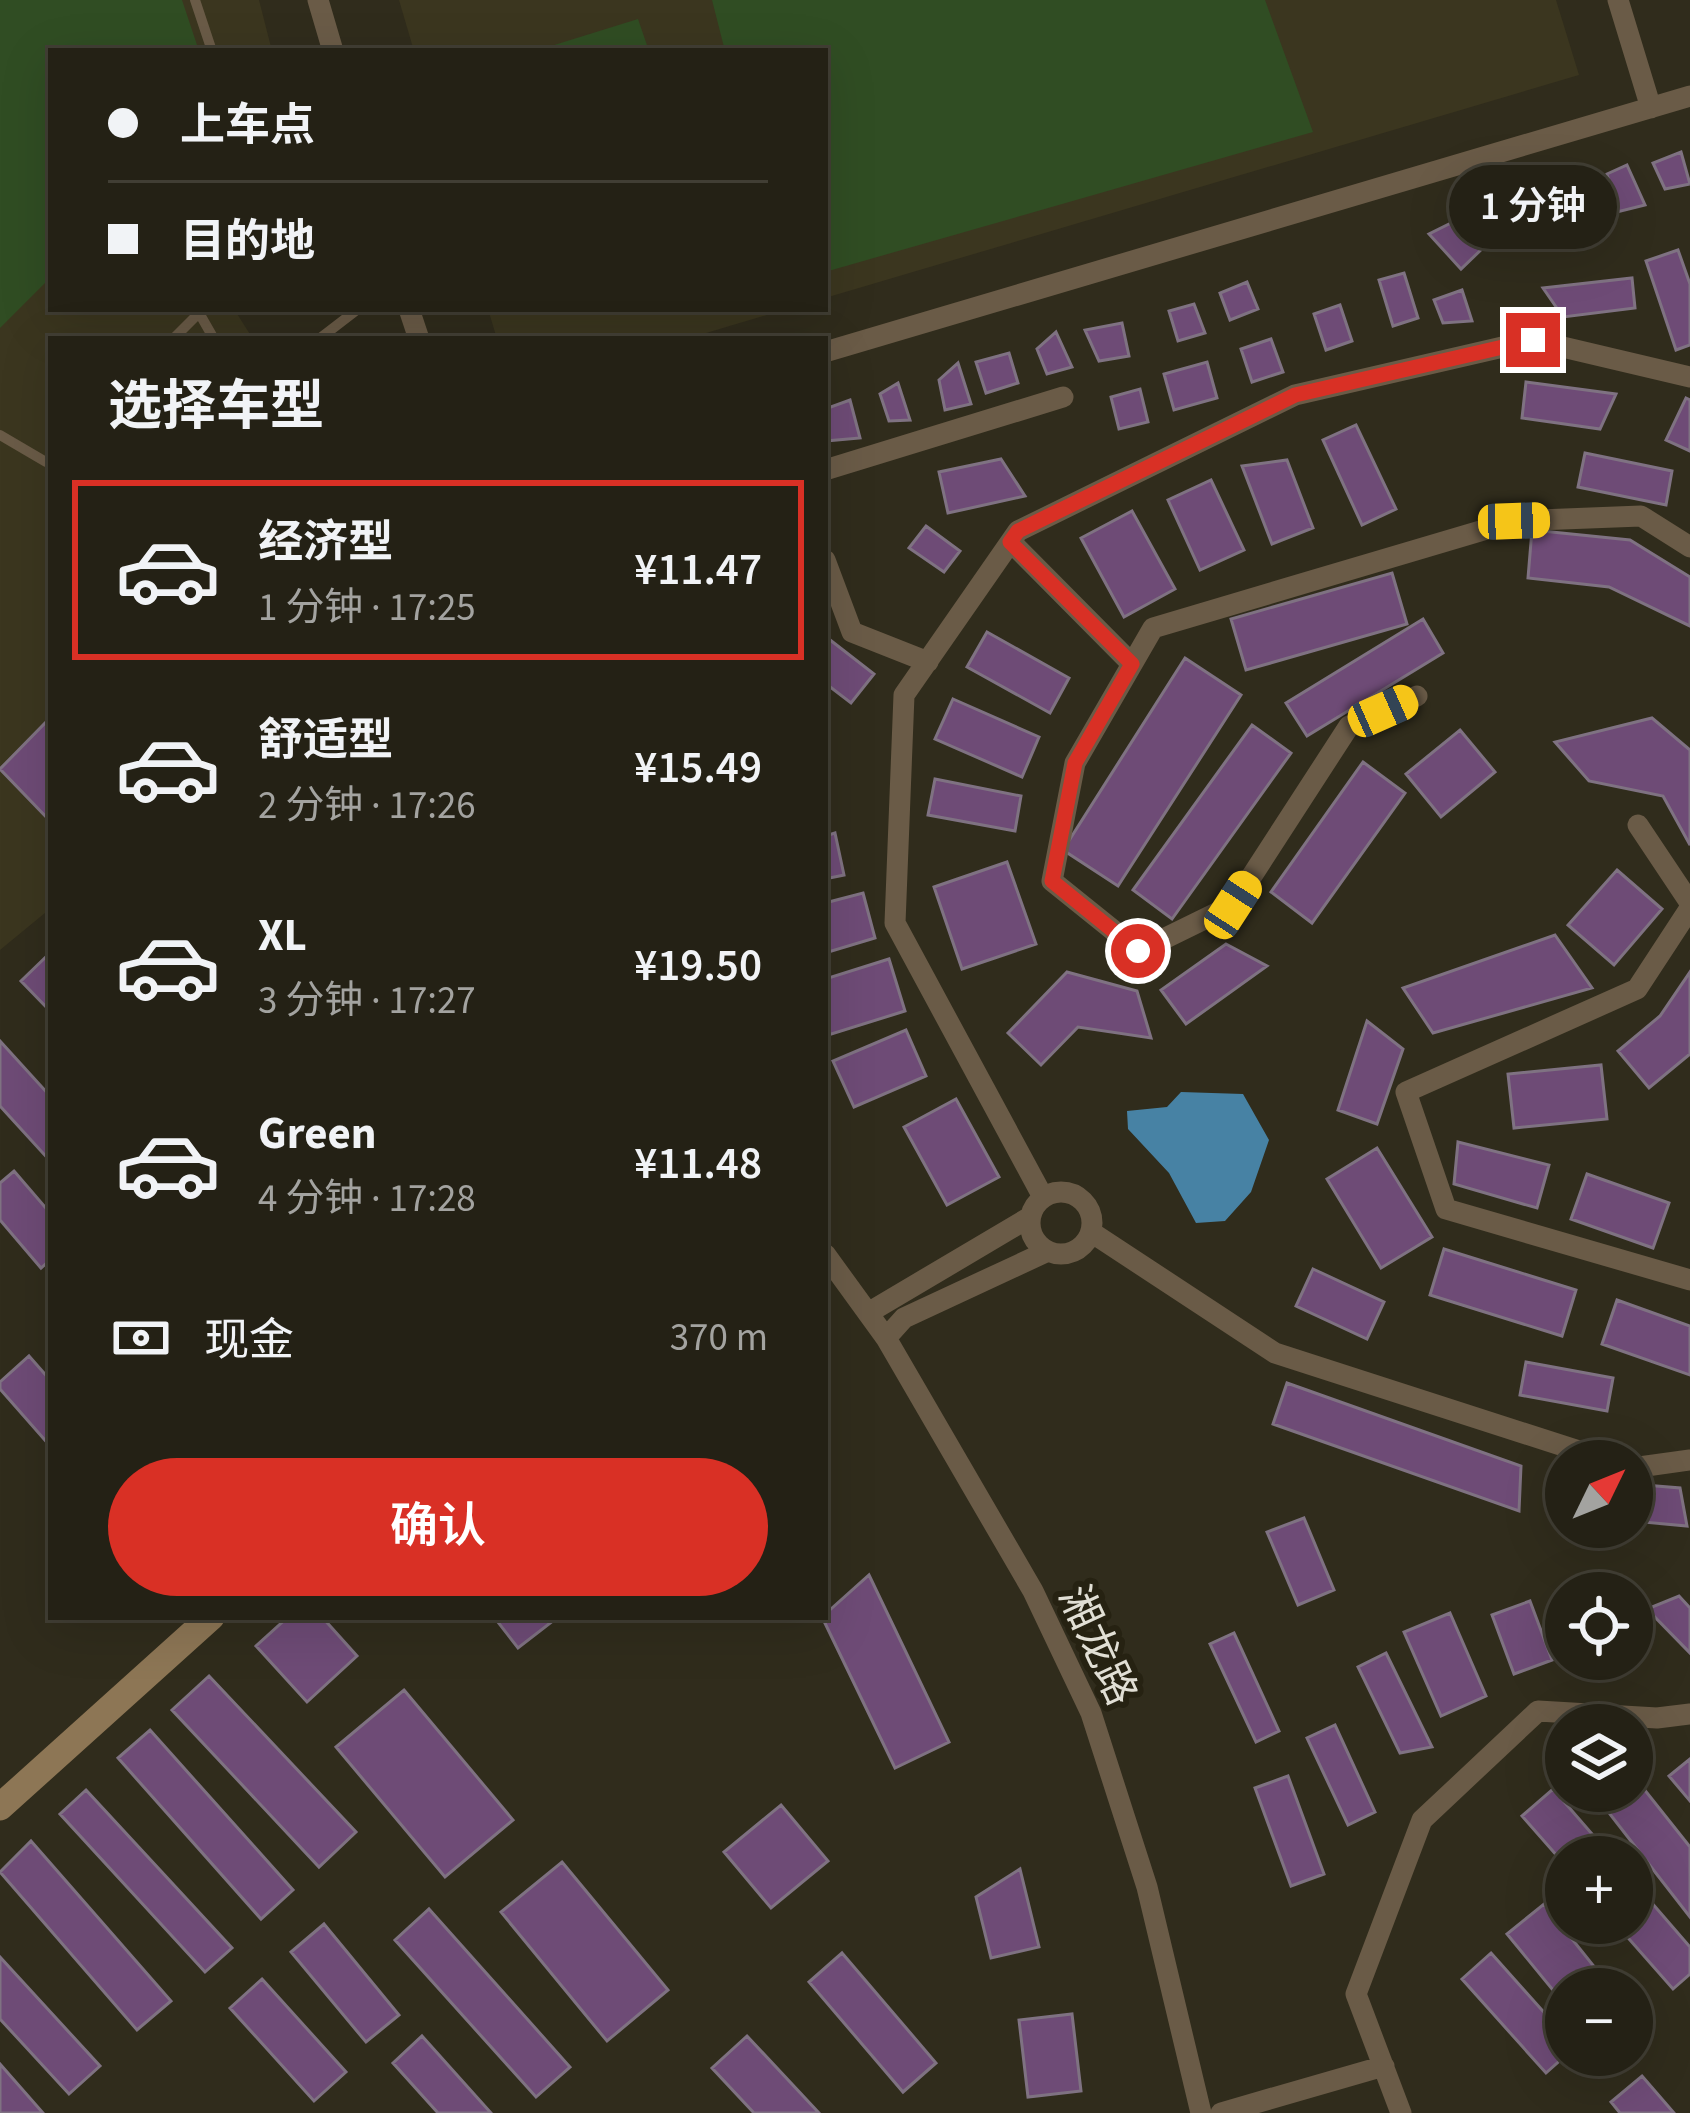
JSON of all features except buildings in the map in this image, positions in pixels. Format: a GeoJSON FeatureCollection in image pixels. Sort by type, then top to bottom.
{"type":"FeatureCollection","features":[{"type":"Feature","properties":{"kind":"street"},"geometry":{"type":"LineString","coordinates":[[318,0],[332,48]]}},
{"type":"Feature","properties":{"kind":"street"},"geometry":{"type":"LineString","coordinates":[[1618,0],[1652,108]]}},
{"type":"Feature","properties":{"kind":"street"},"geometry":{"type":"LineString","coordinates":[[828,351],[1690,96]]}},
{"type":"Feature","properties":{"kind":"street"},"geometry":{"type":"LineString","coordinates":[[1043,1197],[895,923],[904,695],[1018,531],[1295,395],[1533,340],[1690,377]]}},
{"type":"Feature","properties":{"kind":"street"},"geometry":{"type":"LineString","coordinates":[[828,469],[1063,397]]}},
{"type":"Feature","properties":{"kind":"street"},"geometry":{"type":"LineString","coordinates":[[1417,696],[1349,726],[1233,905],[1138,951],[1052,881],[1075,763],[1153,628],[1514,521],[1642,516],[1690,547]]}},
{"type":"Feature","properties":{"kind":"street"},"geometry":{"type":"LineString","coordinates":[[1010,542],[1132,664]]}},
{"type":"Feature","properties":{"kind":"street"},"geometry":{"type":"LineString","coordinates":[[828,568],[852,632],[928,662]]}},
{"type":"Feature","properties":{"kind":"street"},"geometry":{"type":"LineString","coordinates":[[1638,825],[1690,906],[1637,989],[1406,1092],[1446,1209],[1690,1280]]}},
{"type":"Feature","properties":{"kind":"street"},"geometry":{"type":"LineString","coordinates":[[868,1313],[1030,1217],[1043,1197],[1061,1191],[1080,1198],[1092,1216],[1091,1232],[1073,1252],[1048,1251],[904,1318],[886,1338]]}},
{"type":"Feature","properties":{"kind":"street"},"geometry":{"type":"LineString","coordinates":[[1030,1217],[1035,1240],[1048,1251]]}},
{"type":"Feature","properties":{"kind":"street"},"geometry":{"type":"LineString","coordinates":[[1091,1232],[1275,1353],[1545,1440]]}},
{"type":"Feature","properties":{"kind":"street","name":"湘龙路"},"geometry":{"type":"LineString","coordinates":[[828,1258],[886,1338],[1033,1592],[1091,1714],[1147,1887],[1202,2113]]}},
{"type":"Feature","properties":{"kind":"street"},"geometry":{"type":"LineString","coordinates":[[1653,1465],[1690,1460]]}},
{"type":"Feature","properties":{"kind":"street"},"geometry":{"type":"LineString","coordinates":[[0,1808],[208,1620]]}},
{"type":"Feature","properties":{"kind":"street"},"geometry":{"type":"LineString","coordinates":[[1401,2113],[1356,1994],[1422,1820],[1538,1712],[1657,1718],[1690,1714]]}},
{"type":"Feature","properties":{"kind":"street"},"geometry":{"type":"LineString","coordinates":[[1221,2113],[1384,2066]]}},
{"type":"Feature","properties":{"kind":"lane"},"geometry":{"type":"LineString","coordinates":[[195,0],[211,48]]}},
{"type":"Feature","properties":{"kind":"lane"},"geometry":{"type":"LineString","coordinates":[[176,336],[198,312]]}},
{"type":"Feature","properties":{"kind":"lane"},"geometry":{"type":"LineString","coordinates":[[323,336],[354,312]]}},
{"type":"Feature","properties":{"kind":"lane"},"geometry":{"type":"LineString","coordinates":[[0,435],[48,460]]}},
{"type":"Feature","properties":{"kind":"shaded area"},"geometry":{"type":"Polygon","coordinates":[[[0,0],[259,0],[271,48],[48,48],[48,312],[236,312],[251,336],[48,336],[48,910],[0,950],[0,0]]]}},
{"type":"Feature","properties":{"kind":"shaded area"},"geometry":{"type":"Polygon","coordinates":[[[399,0],[1556,0],[1579,75],[828,297],[828,48],[413,48],[399,0]]]}},
{"type":"Feature","properties":{"kind":"shaded area"},"geometry":{"type":"Polygon","coordinates":[[[489,312],[777,312],[696,336],[496,336],[489,312]]]}},
{"type":"Feature","properties":{"kind":"green space"},"geometry":{"type":"Polygon","coordinates":[[[0,0],[182,0],[198,48],[48,48],[48,280],[0,328],[0,0]]]}},
{"type":"Feature","properties":{"kind":"green space"},"geometry":{"type":"Polygon","coordinates":[[[712,0],[1265,0],[1313,132],[828,271],[828,48],[724,48],[712,0]]]}},
{"type":"Feature","properties":{"kind":"green space"},"geometry":{"type":"Polygon","coordinates":[[[638,19],[648,48],[545,48],[638,19]]]}},
{"type":"Feature","properties":{"kind":"water"},"geometry":{"type":"Polygon","coordinates":[[[1181,1092],[1243,1094],[1269,1140],[1251,1192],[1225,1221],[1196,1223],[1169,1173],[1128,1129],[1127,1111],[1167,1107],[1181,1092]]]}},
{"type":"Feature","properties":{"kind":"route"},"geometry":{"type":"LineString","coordinates":[[1138,951],[1052,881],[1075,763],[1132,664],[1010,542],[1018,531],[1295,395],[1533,340]]}}]}
